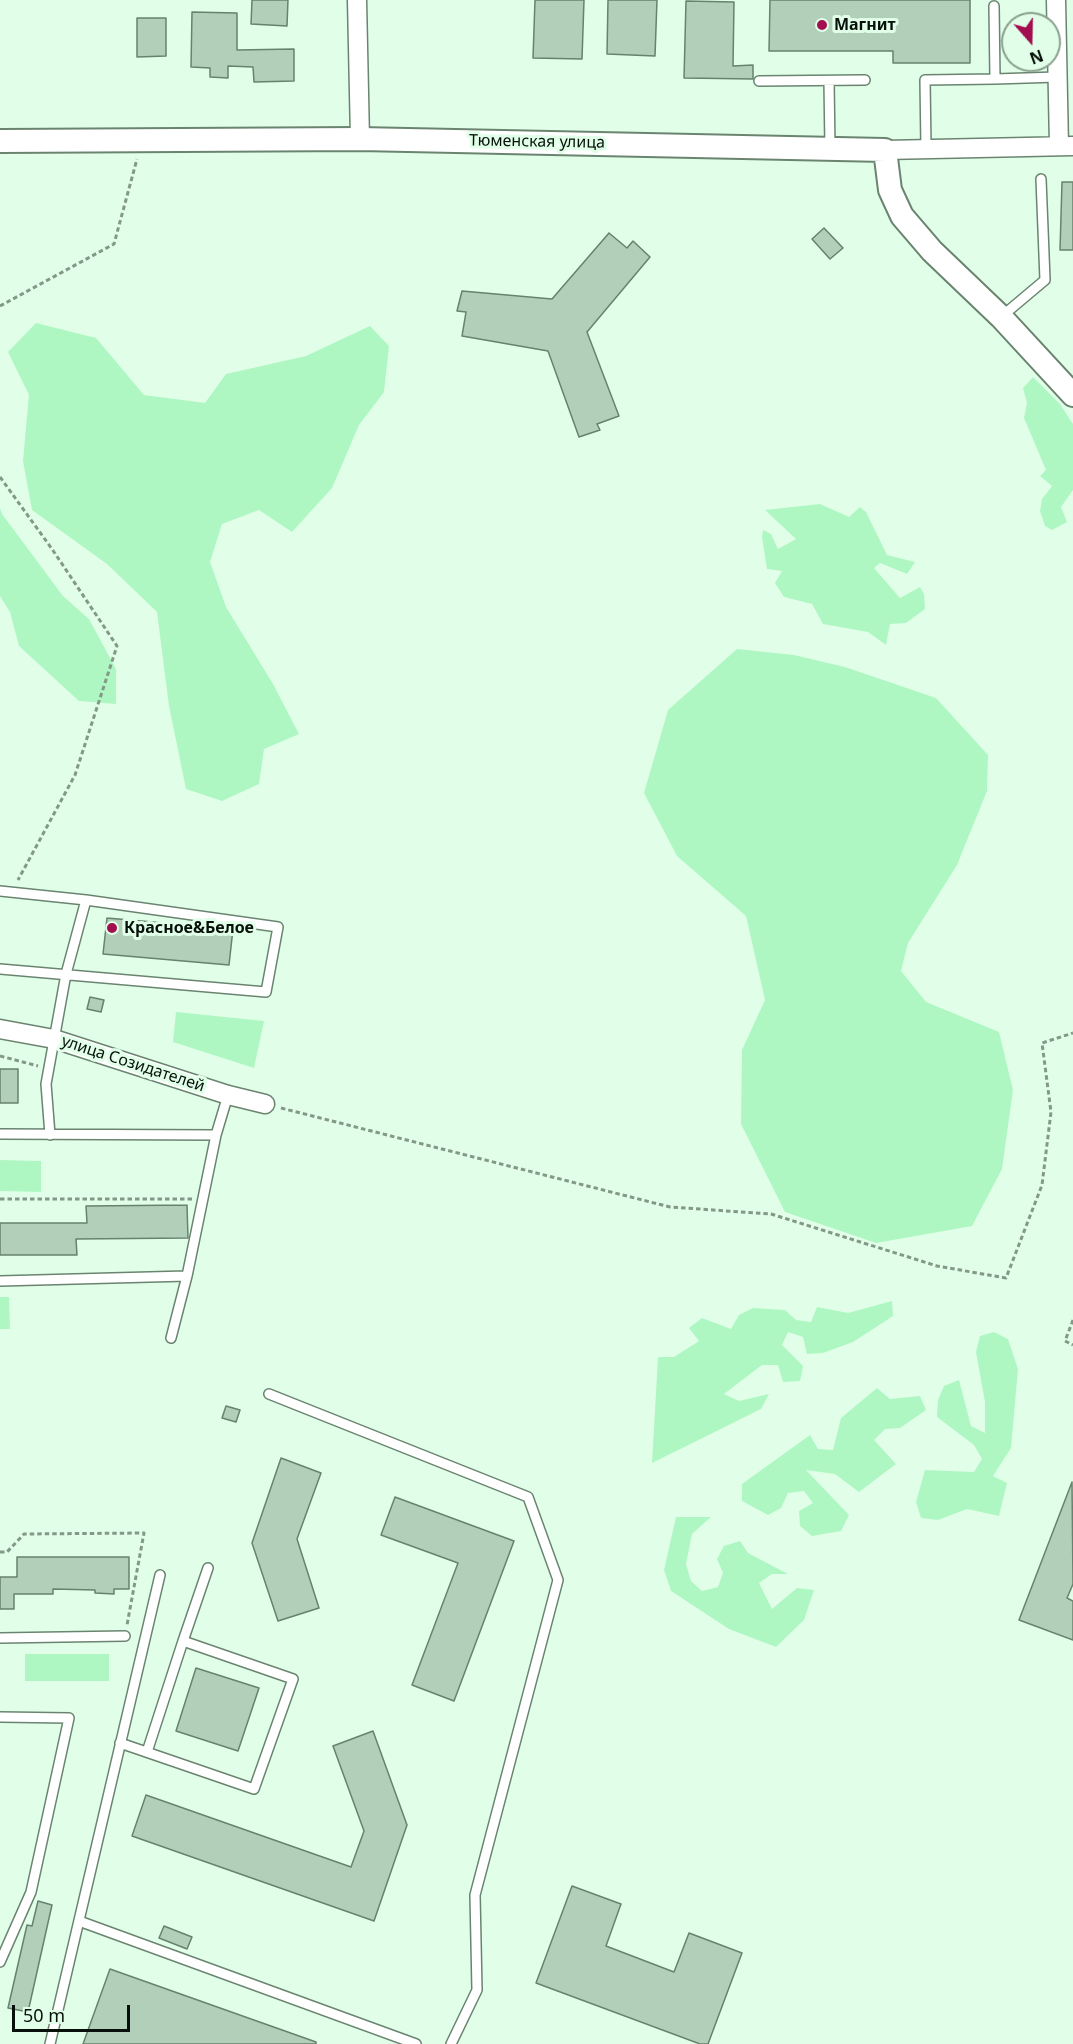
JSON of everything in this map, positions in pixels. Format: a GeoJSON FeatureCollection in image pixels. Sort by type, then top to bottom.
{"type":"FeatureCollection","features":[{"type":"Feature","properties":{"kind":"street"},"geometry":{"type":"LineString","coordinates":[[357,0],[360,139]]}},
{"type":"Feature","properties":{"kind":"street"},"geometry":{"type":"LineString","coordinates":[[1056,0],[1057,76],[1066,146]]}},
{"type":"Feature","properties":{"kind":"street","name":"Тюменская улица"},"geometry":{"type":"LineString","coordinates":[[0,141],[360,139],[885,150],[1066,146]]}},
{"type":"Feature","properties":{"kind":"street"},"geometry":{"type":"LineString","coordinates":[[885,150],[890,190],[902,216],[932,251],[1001,317],[1073,395]]}},
{"type":"Feature","properties":{"kind":"street","name":"улица Созидателей"},"geometry":{"type":"LineString","coordinates":[[0,1029],[54,1039],[228,1095],[265,1104]]}},
{"type":"Feature","properties":{"kind":"lane"},"geometry":{"type":"LineString","coordinates":[[994,6],[995,79]]}},
{"type":"Feature","properties":{"kind":"lane"},"geometry":{"type":"LineString","coordinates":[[926,148],[925,80],[1057,76]]}},
{"type":"Feature","properties":{"kind":"lane"},"geometry":{"type":"LineString","coordinates":[[759,81],[865,80]]}},
{"type":"Feature","properties":{"kind":"lane"},"geometry":{"type":"LineString","coordinates":[[829,81],[830,149]]}},
{"type":"Feature","properties":{"kind":"lane"},"geometry":{"type":"LineString","coordinates":[[1001,317],[1045,280],[1041,178]]}},
{"type":"Feature","properties":{"kind":"lane"},"geometry":{"type":"LineString","coordinates":[[0,891],[86,900],[278,927],[266,992],[0,969]]}},
{"type":"Feature","properties":{"kind":"lane"},"geometry":{"type":"LineString","coordinates":[[50,1135],[46,1084],[48,1069],[66,974],[86,900]]}},
{"type":"Feature","properties":{"kind":"lane"},"geometry":{"type":"LineString","coordinates":[[171,1338],[187,1276],[216,1135],[228,1095]]}},
{"type":"Feature","properties":{"kind":"lane"},"geometry":{"type":"LineString","coordinates":[[0,1134],[216,1135]]}},
{"type":"Feature","properties":{"kind":"lane"},"geometry":{"type":"LineString","coordinates":[[0,1281],[187,1276]]}},
{"type":"Feature","properties":{"kind":"lane"},"geometry":{"type":"LineString","coordinates":[[269,1394],[528,1497],[558,1580],[475,1895],[477,1990],[451,2044]]}},
{"type":"Feature","properties":{"kind":"lane"},"geometry":{"type":"LineString","coordinates":[[147,1752],[208,1568]]}},
{"type":"Feature","properties":{"kind":"lane"},"geometry":{"type":"LineString","coordinates":[[50,2044],[160,1575]]}},
{"type":"Feature","properties":{"kind":"lane"},"geometry":{"type":"LineString","coordinates":[[0,1638],[125,1636]]}},
{"type":"Feature","properties":{"kind":"lane"},"geometry":{"type":"LineString","coordinates":[[120,1743],[254,1789],[293,1679],[183,1641]]}},
{"type":"Feature","properties":{"kind":"lane"},"geometry":{"type":"LineString","coordinates":[[0,1717],[69,1718],[31,1892],[0,1962]]}},
{"type":"Feature","properties":{"kind":"lane"},"geometry":{"type":"LineString","coordinates":[[79,1921],[416,2044]]}},
{"type":"Feature","properties":{"kind":"path"},"geometry":{"type":"LineString","coordinates":[[0,306],[114,244],[142,141]]}},
{"type":"Feature","properties":{"kind":"path"},"geometry":{"type":"LineString","coordinates":[[0,477],[117,646],[75,775],[11,892]]}},
{"type":"Feature","properties":{"kind":"path"},"geometry":{"type":"LineString","coordinates":[[265,1104],[670,1207],[771,1214],[937,1266],[1006,1278],[1042,1185],[1051,1112],[1042,1043],[1073,1033]]}},
{"type":"Feature","properties":{"kind":"path"},"geometry":{"type":"LineString","coordinates":[[0,1056],[48,1069]]}},
{"type":"Feature","properties":{"kind":"path"},"geometry":{"type":"LineString","coordinates":[[0,1199],[203,1199]]}},
{"type":"Feature","properties":{"kind":"path"},"geometry":{"type":"LineString","coordinates":[[1073,1320],[1065,1341],[1073,1345]]}},
{"type":"Feature","properties":{"kind":"path"},"geometry":{"type":"LineString","coordinates":[[0,1552],[7,1551],[24,1534],[144,1533],[125,1636]]}},
{"type":"Feature","properties":{"kind":"green space"},"geometry":{"type":"Polygon","coordinates":[[[36,323],[96,338],[144,395],[205,403],[226,374],[306,356],[370,326],[389,346],[384,392],[359,425],[332,488],[292,532],[259,510],[222,524],[210,562],[226,607],[273,684],[299,734],[264,749],[259,784],[222,801],[186,789],[169,706],[157,612],[107,564],[32,510],[23,461],[29,395],[8,352],[36,323]]]}},
{"type":"Feature","properties":{"kind":"green space"},"geometry":{"type":"Polygon","coordinates":[[[1033,377],[1060,404],[1073,424],[1073,490],[1061,507],[1067,522],[1052,530],[1045,526],[1040,511],[1042,499],[1052,486],[1040,476],[1046,470],[1024,418],[1027,403],[1023,388],[1033,377]]]}},
{"type":"Feature","properties":{"kind":"green space"},"geometry":{"type":"Polygon","coordinates":[[[820,504],[849,517],[860,507],[866,512],[887,555],[915,562],[907,574],[880,563],[874,568],[900,598],[920,587],[924,594],[925,609],[906,623],[890,624],[886,645],[868,632],[823,624],[812,604],[784,597],[775,583],[782,571],[767,569],[763,530],[771,534],[778,549],[796,539],[765,510],[820,504]]]}},
{"type":"Feature","properties":{"kind":"green space"},"geometry":{"type":"Polygon","coordinates":[[[0,508],[2,514],[63,596],[89,619],[116,669],[116,704],[79,701],[19,646],[10,612],[0,596],[0,508]]]}},
{"type":"Feature","properties":{"kind":"green space"},"geometry":{"type":"Polygon","coordinates":[[[737,649],[794,655],[845,667],[936,698],[988,755],[987,791],[957,865],[908,943],[901,971],[926,1002],[999,1032],[1013,1090],[1002,1169],[972,1226],[876,1243],[785,1212],[741,1124],[742,1050],[765,1000],[746,916],[677,856],[644,793],[668,710],[737,649]]]}},
{"type":"Feature","properties":{"kind":"green space"},"geometry":{"type":"Polygon","coordinates":[[[176,1012],[264,1021],[254,1068],[173,1042],[176,1012]]]}},
{"type":"Feature","properties":{"kind":"green space"},"geometry":{"type":"Polygon","coordinates":[[[0,1160],[41,1161],[41,1192],[0,1191],[0,1160]]]}},
{"type":"Feature","properties":{"kind":"green space"},"geometry":{"type":"Polygon","coordinates":[[[0,1297],[9,1297],[10,1329],[0,1329],[0,1297]]]}},
{"type":"Feature","properties":{"kind":"green space"},"geometry":{"type":"Polygon","coordinates":[[[892,1301],[893,1316],[853,1342],[823,1353],[807,1354],[803,1337],[788,1332],[782,1345],[803,1366],[800,1381],[783,1382],[778,1365],[762,1365],[724,1394],[739,1401],[769,1394],[761,1409],[652,1463],[658,1357],[674,1357],[699,1341],[689,1328],[702,1318],[731,1329],[739,1315],[753,1308],[785,1310],[796,1320],[811,1322],[817,1307],[848,1313],[892,1301]]]}},
{"type":"Feature","properties":{"kind":"green space"},"geometry":{"type":"Polygon","coordinates":[[[994,1332],[1008,1339],[1018,1369],[1011,1448],[993,1476],[1007,1483],[999,1516],[967,1509],[938,1520],[921,1518],[916,1502],[925,1470],[974,1472],[982,1459],[974,1445],[937,1417],[938,1400],[944,1386],[959,1380],[971,1426],[985,1433],[985,1402],[976,1352],[980,1336],[994,1332]]]}},
{"type":"Feature","properties":{"kind":"green space"},"geometry":{"type":"Polygon","coordinates":[[[877,1388],[890,1399],[920,1396],[926,1410],[900,1428],[885,1429],[874,1440],[896,1464],[859,1492],[835,1474],[806,1470],[849,1515],[841,1531],[812,1536],[800,1526],[799,1511],[813,1503],[804,1491],[788,1493],[781,1508],[768,1515],[742,1501],[742,1484],[810,1435],[818,1449],[833,1450],[841,1418],[877,1388]]]}},
{"type":"Feature","properties":{"kind":"green space"},"geometry":{"type":"Polygon","coordinates":[[[676,1517],[711,1517],[692,1534],[686,1564],[691,1581],[702,1591],[718,1587],[723,1573],[717,1559],[724,1546],[740,1541],[748,1553],[788,1574],[772,1574],[759,1583],[772,1609],[797,1588],[814,1590],[804,1620],[776,1647],[729,1629],[671,1591],[664,1570],[676,1517]]]}},
{"type":"Feature","properties":{"kind":"green space"},"geometry":{"type":"Polygon","coordinates":[[[25,1654],[109,1654],[109,1681],[25,1681],[25,1654]]]}},
{"type":"Feature","properties":{"kind":"building"},"geometry":{"type":"Polygon","coordinates":[[[252,0],[288,0],[287,26],[251,24],[252,0]]]}},
{"type":"Feature","properties":{"kind":"building"},"geometry":{"type":"Polygon","coordinates":[[[535,0],[584,0],[582,59],[533,58],[535,0]]]}},
{"type":"Feature","properties":{"kind":"building"},"geometry":{"type":"Polygon","coordinates":[[[608,0],[657,0],[655,56],[607,54],[608,0]]]}},
{"type":"Feature","properties":{"kind":"building"},"geometry":{"type":"Polygon","coordinates":[[[770,0],[970,0],[970,63],[893,63],[893,51],[769,51],[770,0]]]}},
{"type":"Feature","properties":{"kind":"building"},"geometry":{"type":"Polygon","coordinates":[[[686,1],[734,2],[733,66],[753,65],[753,79],[684,78],[686,1]]]}},
{"type":"Feature","properties":{"kind":"building"},"geometry":{"type":"Polygon","coordinates":[[[192,12],[237,13],[237,50],[294,49],[294,81],[254,82],[253,67],[228,66],[228,78],[210,77],[210,68],[191,67],[192,12]]]}},
{"type":"Feature","properties":{"kind":"building"},"geometry":{"type":"Polygon","coordinates":[[[137,18],[166,18],[166,56],[137,57],[137,18]]]}},
{"type":"Feature","properties":{"kind":"building"},"geometry":{"type":"Polygon","coordinates":[[[1062,182],[1073,182],[1073,250],[1060,250],[1062,182]]]}},
{"type":"Feature","properties":{"kind":"building"},"geometry":{"type":"Polygon","coordinates":[[[824,228],[843,248],[830,259],[812,239],[824,228]]]}},
{"type":"Feature","properties":{"kind":"building"},"geometry":{"type":"Polygon","coordinates":[[[609,233],[627,248],[633,241],[650,257],[587,332],[619,416],[597,424],[600,430],[579,437],[548,351],[462,336],[466,312],[457,311],[462,291],[552,299],[609,233]]]}},
{"type":"Feature","properties":{"kind":"building"},"geometry":{"type":"Polygon","coordinates":[[[107,918],[233,929],[229,965],[103,954],[107,918]]]}},
{"type":"Feature","properties":{"kind":"building"},"geometry":{"type":"Polygon","coordinates":[[[90,997],[104,1000],[101,1012],[87,1009],[90,997]]]}},
{"type":"Feature","properties":{"kind":"building"},"geometry":{"type":"Polygon","coordinates":[[[0,1069],[18,1069],[18,1103],[0,1103],[0,1069]]]}},
{"type":"Feature","properties":{"kind":"building"},"geometry":{"type":"Polygon","coordinates":[[[187,1205],[188,1238],[76,1239],[77,1255],[0,1255],[0,1223],[87,1223],[86,1206],[187,1205]]]}},
{"type":"Feature","properties":{"kind":"building"},"geometry":{"type":"Polygon","coordinates":[[[226,1406],[240,1410],[236,1422],[222,1418],[226,1406]]]}},
{"type":"Feature","properties":{"kind":"building"},"geometry":{"type":"Polygon","coordinates":[[[281,1458],[321,1473],[297,1539],[319,1608],[278,1621],[252,1543],[281,1458]]]}},
{"type":"Feature","properties":{"kind":"building"},"geometry":{"type":"Polygon","coordinates":[[[1072,1482],[1073,1584],[1067,1598],[1073,1601],[1073,1640],[1019,1620],[1072,1482]]]}},
{"type":"Feature","properties":{"kind":"building"},"geometry":{"type":"Polygon","coordinates":[[[395,1497],[514,1541],[454,1701],[412,1685],[458,1563],[381,1535],[395,1497]]]}},
{"type":"Feature","properties":{"kind":"building"},"geometry":{"type":"Polygon","coordinates":[[[17,1557],[129,1557],[129,1589],[114,1589],[114,1594],[95,1593],[95,1590],[53,1589],[53,1594],[14,1594],[14,1609],[0,1609],[0,1577],[17,1577],[17,1557]]]}},
{"type":"Feature","properties":{"kind":"building"},"geometry":{"type":"Polygon","coordinates":[[[196,1668],[259,1688],[238,1751],[176,1731],[196,1668]]]}},
{"type":"Feature","properties":{"kind":"building"},"geometry":{"type":"Polygon","coordinates":[[[373,1731],[407,1825],[374,1921],[132,1836],[146,1795],[351,1867],[364,1831],[333,1746],[373,1731]]]}},
{"type":"Feature","properties":{"kind":"building"},"geometry":{"type":"Polygon","coordinates":[[[572,1886],[621,1904],[606,1946],[674,1972],[689,1933],[742,1953],[708,2044],[700,2044],[536,1983],[572,1886]]]}},
{"type":"Feature","properties":{"kind":"building"},"geometry":{"type":"Polygon","coordinates":[[[38,1901],[52,1905],[28,2012],[8,2008],[27,1925],[32,1926],[38,1901]]]}},
{"type":"Feature","properties":{"kind":"building"},"geometry":{"type":"Polygon","coordinates":[[[164,1926],[192,1937],[187,1949],[159,1938],[164,1926]]]}},
{"type":"Feature","properties":{"kind":"building"},"geometry":{"type":"Polygon","coordinates":[[[110,1969],[316,2042],[316,2044],[83,2044],[110,1969]]]}},
{"type":"Feature","properties":{"kind":"place","name":"Магнит"},"geometry":{"type":"Point","coordinates":[822,25]}},
{"type":"Feature","properties":{"kind":"place","name":"Красное&Белое"},"geometry":{"type":"Point","coordinates":[112,928]}}]}
